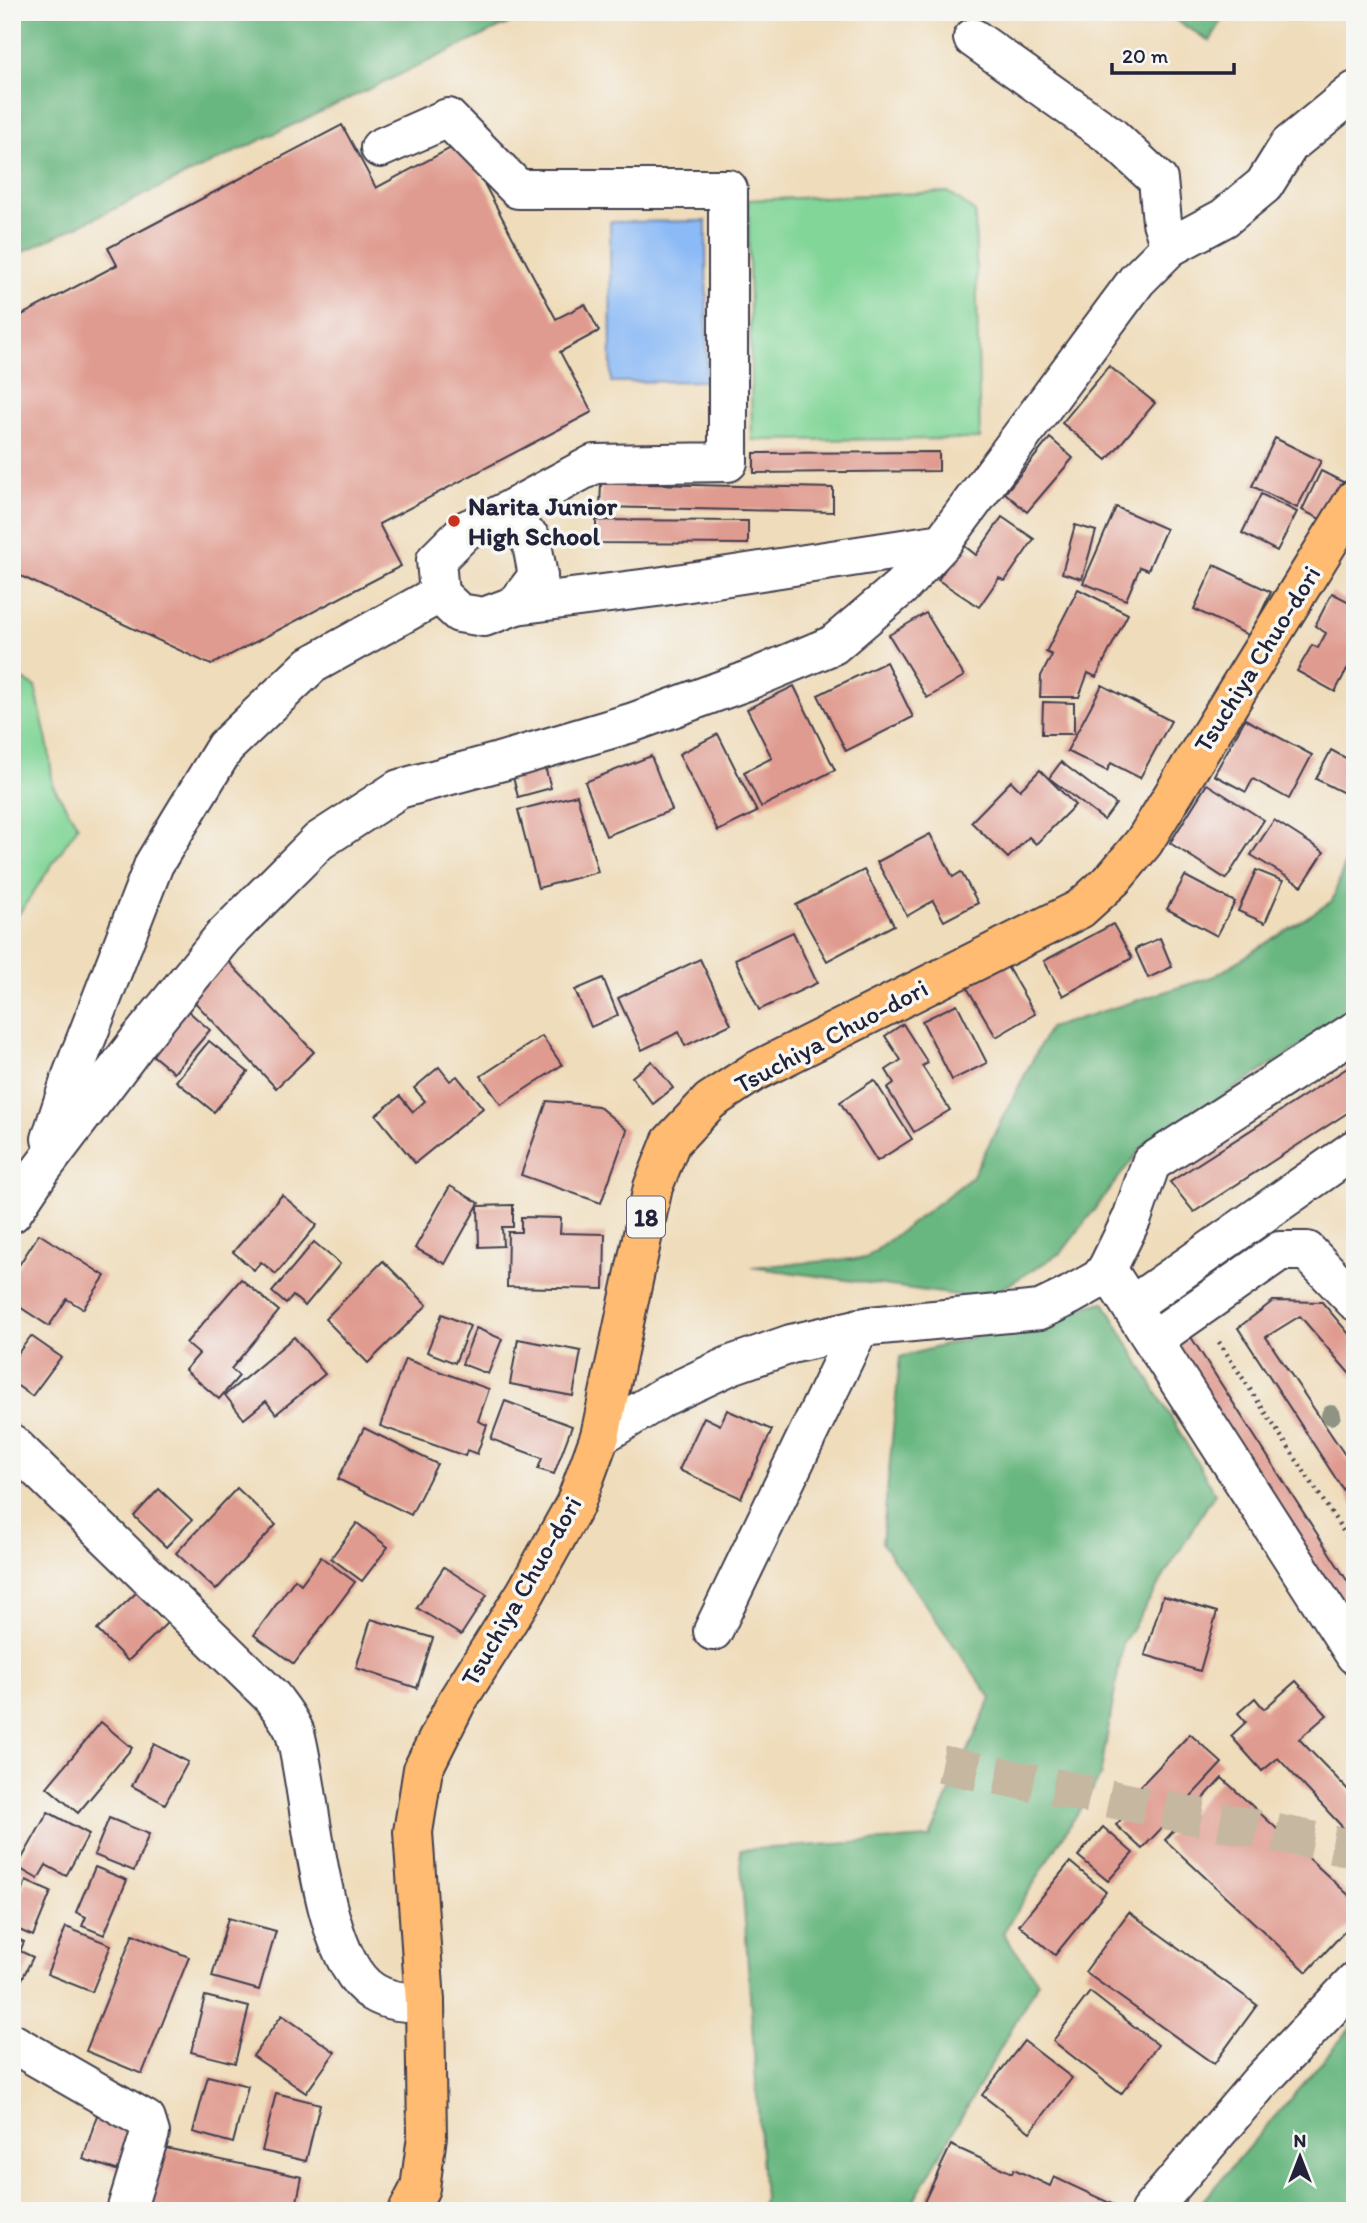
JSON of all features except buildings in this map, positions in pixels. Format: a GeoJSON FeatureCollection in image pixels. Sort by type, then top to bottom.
{"type":"FeatureCollection","features":[{"type":"Feature","properties":{"kind":"main road","name":"Tsuchiya Chuo-dori"},"geometry":{"type":"LineString","coordinates":[[408,2211],[420,2188],[427,2136],[425,2003],[413,1832],[423,1769],[457,1701],[526,1592],[575,1504],[600,1436],[653,1187],[671,1142],[710,1101],[754,1072],[1080,909],[1114,878],[1144,842],[1355,499]]}},
{"type":"Feature","properties":{"kind":"street"},"geometry":{"type":"LineString","coordinates":[[973,38],[1111,136],[1158,180],[1162,222],[1170,247]]}},
{"type":"Feature","properties":{"kind":"street"},"geometry":{"type":"LineString","coordinates":[[12,1213],[40,1171],[140,1039],[223,937],[319,841],[399,789],[631,723],[744,682],[833,645],[901,587],[942,543],[1137,281],[1170,247],[1224,218],[1264,186],[1289,145],[1355,70]]}},
{"type":"Feature","properties":{"kind":"street"},"geometry":{"type":"LineString","coordinates":[[1289,145],[1355,91]]}},
{"type":"Feature","properties":{"kind":"street"},"geometry":{"type":"LineString","coordinates":[[380,148],[448,118],[518,189],[728,189],[728,462],[594,464],[466,530],[436,560],[439,594],[459,613],[484,617],[516,605],[657,587],[942,543]]}},
{"type":"Feature","properties":{"kind":"street"},"geometry":{"type":"LineString","coordinates":[[499,515],[531,539],[538,576],[516,605]]}},
{"type":"Feature","properties":{"kind":"street"},"geometry":{"type":"LineString","coordinates":[[40,1171],[71,1078],[154,864],[225,747],[311,665],[439,594]]}},
{"type":"Feature","properties":{"kind":"street"},"geometry":{"type":"LineString","coordinates":[[600,1436],[663,1398],[731,1365],[791,1344],[859,1328],[1040,1310],[1099,1279],[1107,1269],[1132,1218],[1151,1163],[1355,1031]]}},
{"type":"Feature","properties":{"kind":"street"},"geometry":{"type":"LineString","coordinates":[[1131,1306],[1355,1149]]}},
{"type":"Feature","properties":{"kind":"street"},"geometry":{"type":"LineString","coordinates":[[1153,1340],[1280,1251],[1307,1251],[1355,1301]]}},
{"type":"Feature","properties":{"kind":"street"},"geometry":{"type":"LineString","coordinates":[[1107,1269],[1355,1655]]}},
{"type":"Feature","properties":{"kind":"street"},"geometry":{"type":"LineString","coordinates":[[713,1631],[859,1328]]}},
{"type":"Feature","properties":{"kind":"street"},"geometry":{"type":"LineString","coordinates":[[12,1444],[272,1697],[294,1730],[324,1893],[344,1953],[355,1974],[373,1992],[401,2003],[425,2003]]}},
{"type":"Feature","properties":{"kind":"street"},"geometry":{"type":"LineString","coordinates":[[1150,2211],[1259,2083],[1355,1982]]}},
{"type":"Feature","properties":{"kind":"street"},"geometry":{"type":"LineString","coordinates":[[12,2043],[146,2120],[150,2133],[126,2211]]}},
{"type":"Feature","properties":{"kind":"path"},"geometry":{"type":"LineString","coordinates":[[1220,1343],[1355,1549]]}},
{"type":"Feature","properties":{"kind":"green space"},"geometry":{"type":"Polygon","coordinates":[[[12,12],[533,12],[12,257],[12,12]]]}},
{"type":"Feature","properties":{"kind":"green space"},"geometry":{"type":"Polygon","coordinates":[[[1162,12],[1227,12],[1210,41],[1162,12]]]}},
{"type":"Feature","properties":{"kind":"green space"},"geometry":{"type":"Polygon","coordinates":[[[948,192],[975,212],[980,439],[752,440],[748,200],[948,192]]]}},
{"type":"Feature","properties":{"kind":"green space"},"geometry":{"type":"Polygon","coordinates":[[[12,675],[35,686],[49,751],[53,786],[78,826],[12,924],[12,675]]]}},
{"type":"Feature","properties":{"kind":"green space"},"geometry":{"type":"Polygon","coordinates":[[[1355,835],[1355,1012],[1142,1147],[1062,1252],[985,1299],[751,1267],[866,1258],[972,1177],[1049,1028],[1215,976],[1332,901],[1355,835]]]}},
{"type":"Feature","properties":{"kind":"green space"},"geometry":{"type":"Polygon","coordinates":[[[1104,1302],[1215,1493],[1123,1643],[1100,1777],[1003,1933],[1038,1982],[908,2211],[760,2211],[764,2199],[740,1850],[930,1838],[991,1698],[882,1543],[900,1357],[1104,1302]]]}},
{"type":"Feature","properties":{"kind":"green space"},"geometry":{"type":"Polygon","coordinates":[[[1355,2023],[1355,2211],[1194,2211],[1355,2023]]]}},
{"type":"Feature","properties":{"kind":"water"},"geometry":{"type":"Polygon","coordinates":[[[706,221],[707,381],[611,382],[610,222],[706,221]]]}},
{"type":"Feature","properties":{"kind":"tunnel"},"geometry":{"type":"LineString","coordinates":[[941,1764],[1355,1849]]}},
{"type":"Feature","properties":{"kind":"place","name":"Narita Junior High School"},"geometry":{"type":"Point","coordinates":[454,521]}}]}
